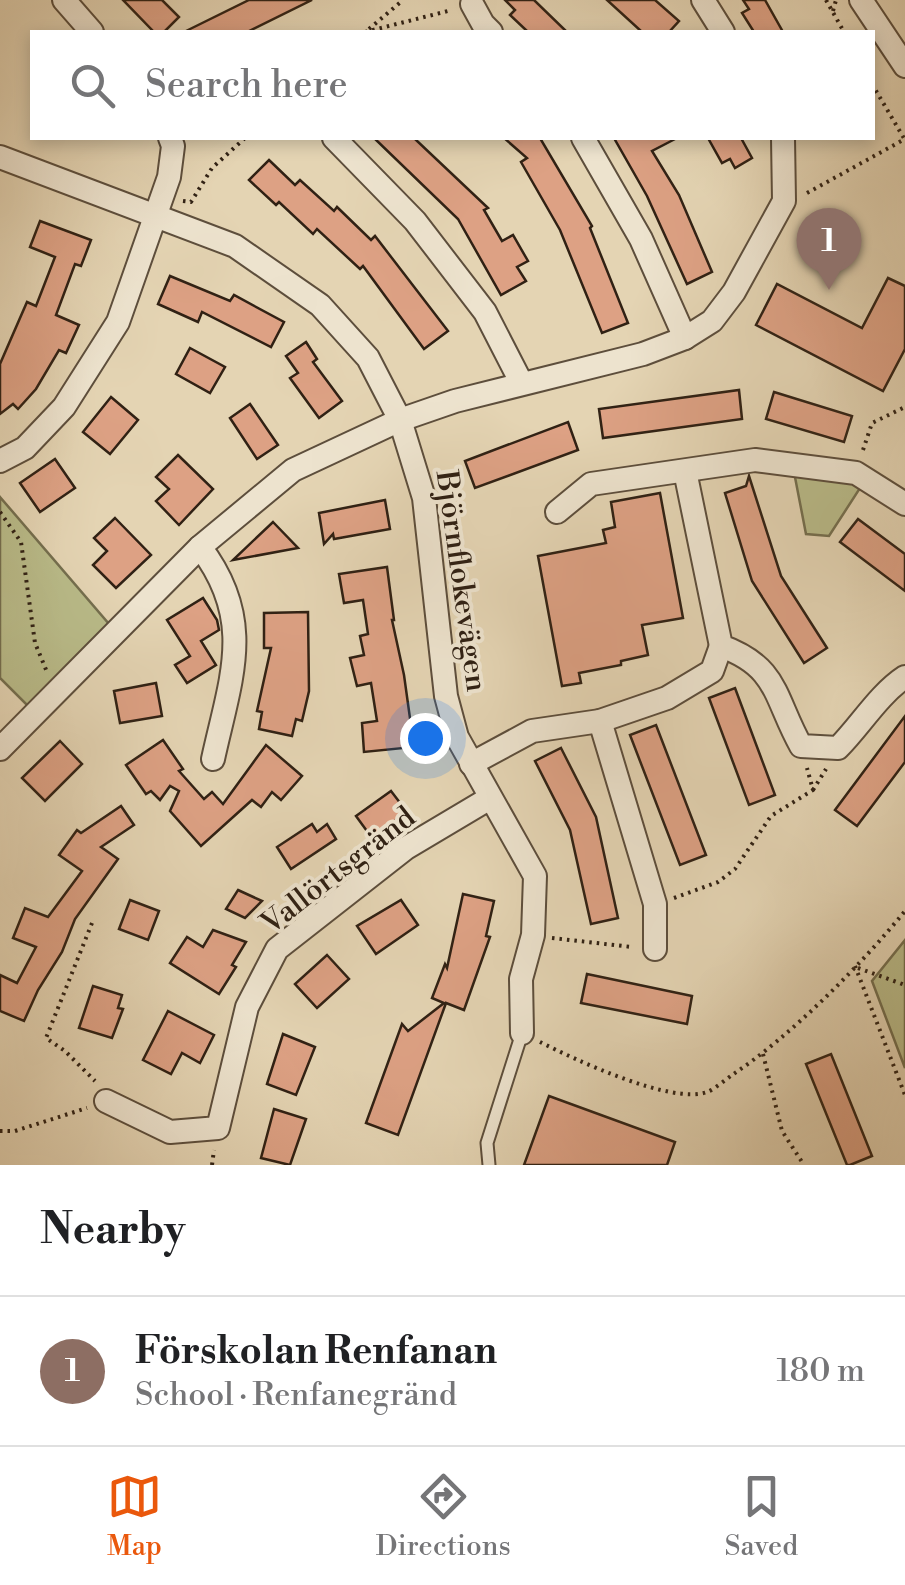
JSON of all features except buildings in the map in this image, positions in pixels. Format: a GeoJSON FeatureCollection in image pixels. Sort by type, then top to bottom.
{"type":"FeatureCollection","features":[{"type":"Feature","properties":{"kind":"street"},"geometry":{"type":"LineString","coordinates":[[64,0],[90,30]]}},
{"type":"Feature","properties":{"kind":"street"},"geometry":{"type":"LineString","coordinates":[[704,0],[722,30]]}},
{"type":"Feature","properties":{"kind":"street"},"geometry":{"type":"LineString","coordinates":[[861,0],[905,66]]}},
{"type":"Feature","properties":{"kind":"street"},"geometry":{"type":"LineString","coordinates":[[472,4],[489,30]]}},
{"type":"Feature","properties":{"kind":"street"},"geometry":{"type":"LineString","coordinates":[[0,461],[25,448],[64,407],[118,322],[171,162],[170,140]]}},
{"type":"Feature","properties":{"kind":"street"},"geometry":{"type":"LineString","coordinates":[[336,140],[415,221],[462,282],[485,312],[522,382]]}},
{"type":"Feature","properties":{"kind":"street"},"geometry":{"type":"LineString","coordinates":[[584,140],[641,239],[685,338]]}},
{"type":"Feature","properties":{"kind":"street"},"geometry":{"type":"LineString","coordinates":[[0,749],[200,547],[293,470],[400,420],[522,382],[643,354],[685,338],[712,321],[734,292],[784,201],[783,140]]}},
{"type":"Feature","properties":{"kind":"street","name":"Björnflokevägen"},"geometry":{"type":"LineString","coordinates":[[0,157],[158,207],[235,246],[320,304],[368,358],[400,420],[424,498],[446,696],[457,737],[535,876],[532,935],[521,979],[522,1033]]}},
{"type":"Feature","properties":{"kind":"street"},"geometry":{"type":"LineString","coordinates":[[557,512],[591,484],[755,460],[856,472],[905,504]]}},
{"type":"Feature","properties":{"kind":"street"},"geometry":{"type":"LineString","coordinates":[[472,764],[532,730],[600,720],[667,698],[712,671],[721,646],[685,472]]}},
{"type":"Feature","properties":{"kind":"street"},"geometry":{"type":"LineString","coordinates":[[200,547],[218,570],[233,610],[236,652],[214,759]]}},
{"type":"Feature","properties":{"kind":"street"},"geometry":{"type":"LineString","coordinates":[[721,646],[750,656],[773,684],[801,746],[838,748],[892,686],[905,677]]}},
{"type":"Feature","properties":{"kind":"street"},"geometry":{"type":"LineString","coordinates":[[600,720],[655,904],[654,950]]}},
{"type":"Feature","properties":{"kind":"street","name":"Vallörtsgränd"},"geometry":{"type":"LineString","coordinates":[[115,1105],[170,1132],[218,1128],[248,1007],[277,950],[406,848],[490,798]]}},
{"type":"Feature","properties":{"kind":"lane","name":"Björnflokevägen"},"geometry":{"type":"LineString","coordinates":[[489,1165],[487,1143],[522,1033]]}},
{"type":"Feature","properties":{"kind":"path"},"geometry":{"type":"LineString","coordinates":[[367,30],[403,0]]}},
{"type":"Feature","properties":{"kind":"path"},"geometry":{"type":"LineString","coordinates":[[826,0],[843,30]]}},
{"type":"Feature","properties":{"kind":"path"},"geometry":{"type":"LineString","coordinates":[[832,11],[836,0]]}},
{"type":"Feature","properties":{"kind":"path"},"geometry":{"type":"LineString","coordinates":[[373,30],[472,4]]}},
{"type":"Feature","properties":{"kind":"path"},"geometry":{"type":"LineString","coordinates":[[784,201],[814,190],[905,139],[875,89]]}},
{"type":"Feature","properties":{"kind":"path"},"geometry":{"type":"LineString","coordinates":[[158,207],[191,202],[212,168],[242,140]]}},
{"type":"Feature","properties":{"kind":"path"},"geometry":{"type":"LineString","coordinates":[[856,472],[872,423],[905,407]]}},
{"type":"Feature","properties":{"kind":"path"},"geometry":{"type":"LineString","coordinates":[[0,512],[21,542],[35,643],[55,690]]}},
{"type":"Feature","properties":{"kind":"path"},"geometry":{"type":"LineString","coordinates":[[655,904],[700,890],[726,876],[771,816],[813,790],[801,746]]}},
{"type":"Feature","properties":{"kind":"path"},"geometry":{"type":"LineString","coordinates":[[522,1033],[582,1063],[662,1091],[705,1093],[764,1054],[855,966],[905,911]]}},
{"type":"Feature","properties":{"kind":"path"},"geometry":{"type":"LineString","coordinates":[[0,1131],[15,1132],[115,1105],[65,1052],[46,1038],[92,923]]}},
{"type":"Feature","properties":{"kind":"path"},"geometry":{"type":"LineString","coordinates":[[532,935],[654,950]]}},
{"type":"Feature","properties":{"kind":"path"},"geometry":{"type":"LineString","coordinates":[[855,966],[905,985]]}},
{"type":"Feature","properties":{"kind":"path"},"geometry":{"type":"LineString","coordinates":[[855,966],[905,1095]]}},
{"type":"Feature","properties":{"kind":"path"},"geometry":{"type":"LineString","coordinates":[[764,1054],[782,1131],[804,1165]]}},
{"type":"Feature","properties":{"kind":"green space"},"geometry":{"type":"Polygon","coordinates":[[[794,472],[862,485],[829,536],[806,534],[794,472]]]}},
{"type":"Feature","properties":{"kind":"green space"},"geometry":{"type":"Polygon","coordinates":[[[0,497],[109,624],[28,706],[0,678],[0,497]]]}},
{"type":"Feature","properties":{"kind":"green space"},"geometry":{"type":"Polygon","coordinates":[[[905,940],[905,1068],[872,981],[905,940]]]}},
{"type":"Feature","properties":{"kind":"place","name":"Förskolan Renfanan"},"geometry":{"type":"Point","coordinates":[829,290]}}]}
